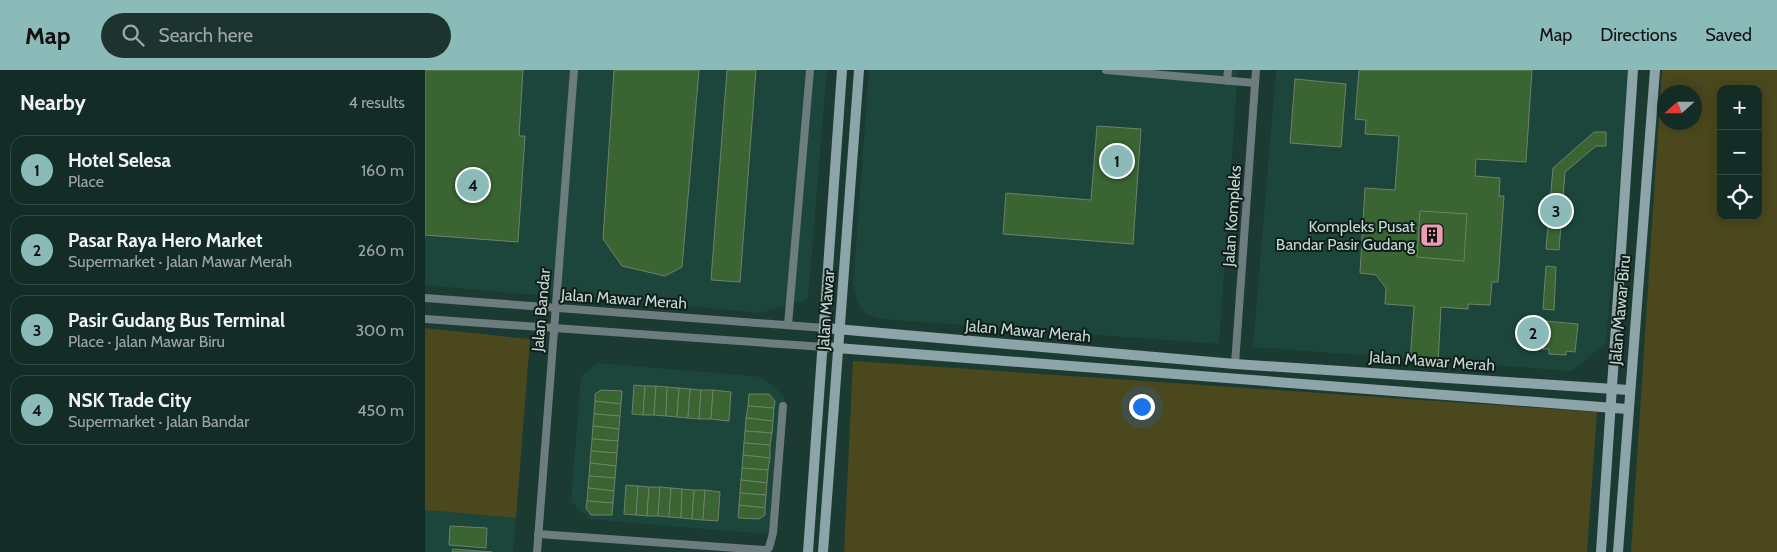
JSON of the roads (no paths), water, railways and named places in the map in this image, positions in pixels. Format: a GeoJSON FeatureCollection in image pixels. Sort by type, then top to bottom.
{"type":"FeatureCollection","features":[{"type":"Feature","properties":{"kind":"street","name":"Jalan Bandar"},"geometry":{"type":"LineString","coordinates":[[537,552],[574,70]]}},
{"type":"Feature","properties":{"kind":"street"},"geometry":{"type":"LineString","coordinates":[[788,325],[810,70]]}},
{"type":"Feature","properties":{"kind":"street","name":"Jalan Mawar"},"geometry":{"type":"LineString","coordinates":[[808,552],[824,347],[842,70]]}},
{"type":"Feature","properties":{"kind":"street","name":"Jalan Mawar"},"geometry":{"type":"LineString","coordinates":[[823,552],[859,70]]}},
{"type":"Feature","properties":{"kind":"street"},"geometry":{"type":"LineString","coordinates":[[1106,70],[1255,84]]}},
{"type":"Feature","properties":{"kind":"street"},"geometry":{"type":"LineString","coordinates":[[1227,81],[1228,70]]}},
{"type":"Feature","properties":{"kind":"street","name":"Jalan Kompleks"},"geometry":{"type":"LineString","coordinates":[[1235,364],[1256,70]]}},
{"type":"Feature","properties":{"kind":"street","name":"Jalan Mawar Biru"},"geometry":{"type":"LineString","coordinates":[[1601,552],[1610,388],[1633,70]]}},
{"type":"Feature","properties":{"kind":"street","name":"Jalan Mawar Biru"},"geometry":{"type":"LineString","coordinates":[[1618,552],[1627,409],[1655,70]]}},
{"type":"Feature","properties":{"kind":"street","name":"Jalan Mawar Merah"},"geometry":{"type":"LineString","coordinates":[[425,298],[839,329],[1235,364],[1629,390]]}},
{"type":"Feature","properties":{"kind":"street","name":"Jalan Mawar Merah"},"geometry":{"type":"LineString","coordinates":[[425,320],[824,347],[1627,409]]}},
{"type":"Feature","properties":{"kind":"street"},"geometry":{"type":"LineString","coordinates":[[538,534],[765,550],[769,548],[773,532],[783,406]]}},
{"type":"Feature","properties":{"kind":"place","name":"Hotel Selesa"},"geometry":{"type":"Point","coordinates":[1117,161]}},
{"type":"Feature","properties":{"kind":"place","name":"NSK Trade City"},"geometry":{"type":"Point","coordinates":[473,185]}},
{"type":"Feature","properties":{"kind":"place","name":"Pasir Gudang Bus Terminal"},"geometry":{"type":"Point","coordinates":[1556,211]}},
{"type":"Feature","properties":{"kind":"place","name":"Kompleks Pusat Bandar Pasir Gudang"},"geometry":{"type":"Point","coordinates":[1432,235]}},
{"type":"Feature","properties":{"kind":"place","name":"Pasar Raya Hero Market"},"geometry":{"type":"Point","coordinates":[1533,333]}}]}
